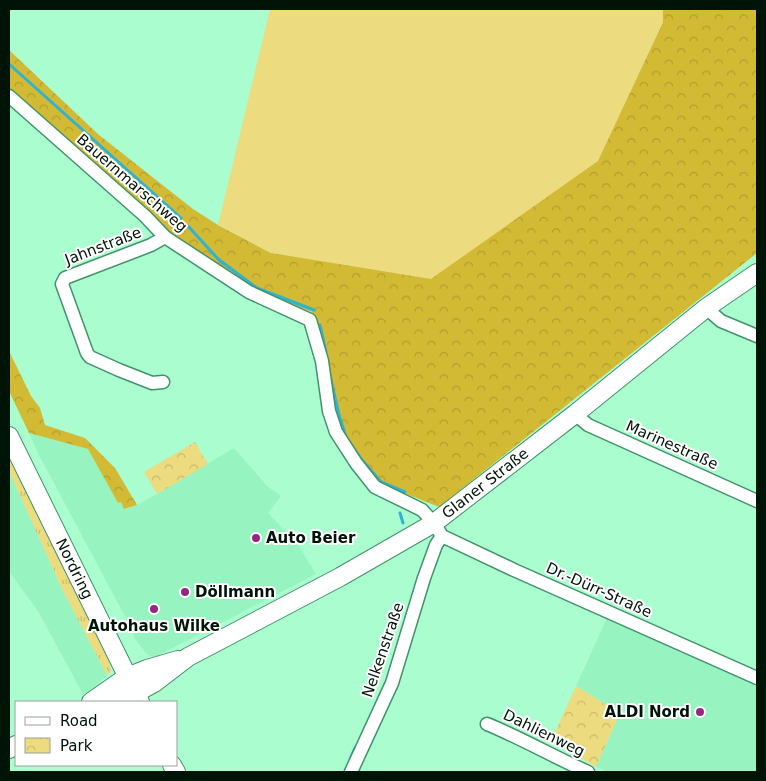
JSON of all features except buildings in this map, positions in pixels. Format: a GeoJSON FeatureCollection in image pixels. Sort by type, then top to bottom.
{"type":"FeatureCollection","features":[{"type":"Feature","properties":{"kind":"street","name":"Bauernmarschweg"},"geometry":{"type":"LineString","coordinates":[[9,96],[145,216],[165,237],[249,292],[310,320],[322,361],[329,411],[336,432],[356,463],[375,487],[422,510],[438,530]]}},
{"type":"Feature","properties":{"kind":"street","name":"Jahnstraße"},"geometry":{"type":"LineString","coordinates":[[163,382],[152,383],[90,356],[87,353],[62,284],[65,278],[151,245],[165,237]]}},
{"type":"Feature","properties":{"kind":"street","name":"Glaner Straße"},"geometry":{"type":"LineString","coordinates":[[118,701],[138,698],[188,657],[340,577],[438,530],[575,414],[706,308],[757,273]]}},
{"type":"Feature","properties":{"kind":"street"},"geometry":{"type":"LineString","coordinates":[[706,308],[721,321],[757,336]]}},
{"type":"Feature","properties":{"kind":"street","name":"Marinestraße"},"geometry":{"type":"LineString","coordinates":[[575,414],[588,425],[757,501]]}},
{"type":"Feature","properties":{"kind":"street","name":"Nordring"},"geometry":{"type":"LineString","coordinates":[[9,436],[138,698]]}},
{"type":"Feature","properties":{"kind":"street","name":"Dr.-Dürr-Straße"},"geometry":{"type":"LineString","coordinates":[[438,530],[514,570],[757,678]]}},
{"type":"Feature","properties":{"kind":"street","name":"Nelkenstraße"},"geometry":{"type":"LineString","coordinates":[[351,772],[392,683],[436,545],[438,530]]}},
{"type":"Feature","properties":{"kind":"street","name":"Glaner Straße"},"geometry":{"type":"LineString","coordinates":[[92,701],[127,677],[188,657]]}},
{"type":"Feature","properties":{"kind":"street","name":"Dahlienweg"},"geometry":{"type":"LineString","coordinates":[[487,724],[505,731],[562,767],[588,772]]}},
{"type":"Feature","properties":{"kind":"shaded area"},"geometry":{"type":"Polygon","coordinates":[[[29,433],[88,449],[118,503],[121,502],[125,509],[157,494],[234,448],[267,486],[281,496],[268,513],[298,545],[316,574],[155,657],[148,655],[135,639],[128,622],[29,433]]]}},
{"type":"Feature","properties":{"kind":"shaded area"},"geometry":{"type":"Polygon","coordinates":[[[9,471],[63,591],[107,675],[95,687],[83,694],[38,611],[9,571],[9,471]]]}},
{"type":"Feature","properties":{"kind":"shaded area"},"geometry":{"type":"Polygon","coordinates":[[[608,616],[757,686],[757,772],[608,772],[596,767],[620,713],[576,686],[608,616]]]}},
{"type":"Feature","properties":{"kind":"green space"},"geometry":{"type":"Polygon","coordinates":[[[270,9],[663,9],[663,22],[598,161],[431,279],[271,253],[218,225],[270,9]]]}},
{"type":"Feature","properties":{"kind":"green space"},"geometry":{"type":"Polygon","coordinates":[[[663,9],[757,9],[757,253],[439,507],[379,483],[359,461],[342,433],[312,312],[250,288],[172,235],[146,215],[9,93],[9,50],[99,135],[193,209],[218,225],[271,253],[597,161],[663,22],[663,9]]]}},
{"type":"Feature","properties":{"kind":"green space"},"geometry":{"type":"Polygon","coordinates":[[[9,351],[31,396],[40,408],[45,425],[85,438],[115,468],[137,505],[124,509],[121,502],[118,503],[88,449],[29,433],[9,391],[9,351]]]}},
{"type":"Feature","properties":{"kind":"green space"},"geometry":{"type":"Polygon","coordinates":[[[195,442],[208,464],[157,494],[144,472],[195,442]]]}},
{"type":"Feature","properties":{"kind":"green space"},"geometry":{"type":"Polygon","coordinates":[[[9,455],[109,661],[111,672],[107,675],[63,591],[9,471],[9,455]]]}},
{"type":"Feature","properties":{"kind":"green space"},"geometry":{"type":"Polygon","coordinates":[[[576,686],[620,713],[596,767],[551,741],[576,686]]]}},
{"type":"Feature","properties":{"kind":"waterway"},"geometry":{"type":"LineString","coordinates":[[9,64],[181,218]]}},
{"type":"Feature","properties":{"kind":"waterway"},"geometry":{"type":"LineString","coordinates":[[188,226],[218,259],[257,288],[314,310]]}},
{"type":"Feature","properties":{"kind":"waterway"},"geometry":{"type":"LineString","coordinates":[[320,325],[326,352]]}},
{"type":"Feature","properties":{"kind":"waterway"},"geometry":{"type":"LineString","coordinates":[[329,371],[346,437],[381,482],[405,492]]}},
{"type":"Feature","properties":{"kind":"waterway"},"geometry":{"type":"LineString","coordinates":[[400,513],[403,523]]}},
{"type":"Feature","properties":{"kind":"waterway"},"geometry":{"type":"LineString","coordinates":[[350,759],[355,748]]}},
{"type":"Feature","properties":{"kind":"place","name":"Auto Beier"},"geometry":{"type":"Point","coordinates":[256,538]}},
{"type":"Feature","properties":{"kind":"place","name":"Döllmann"},"geometry":{"type":"Point","coordinates":[185,592]}},
{"type":"Feature","properties":{"kind":"place","name":"Autohaus Wilke"},"geometry":{"type":"Point","coordinates":[154,609]}},
{"type":"Feature","properties":{"kind":"place","name":"ALDI Nord"},"geometry":{"type":"Point","coordinates":[700,712]}}]}
